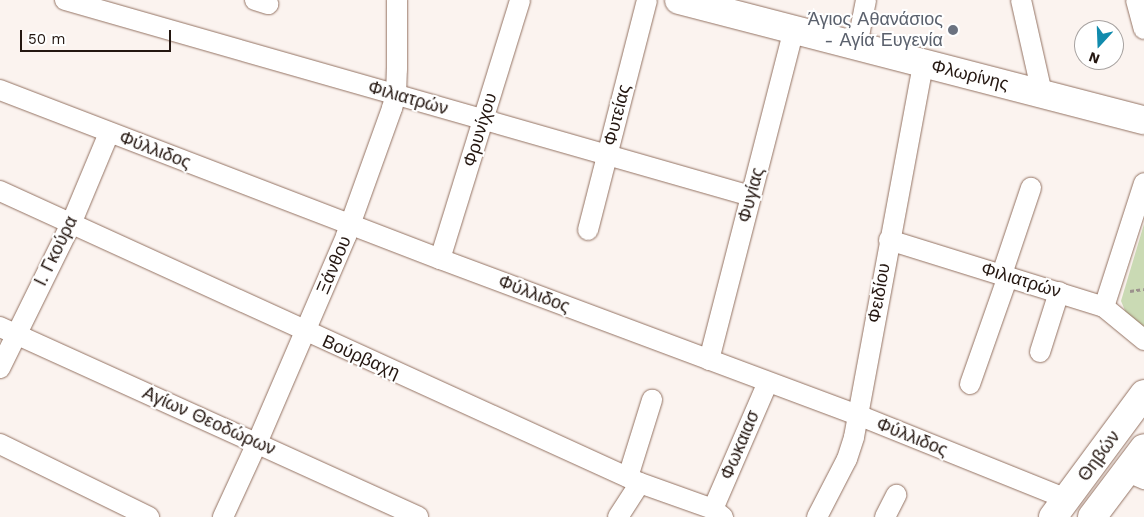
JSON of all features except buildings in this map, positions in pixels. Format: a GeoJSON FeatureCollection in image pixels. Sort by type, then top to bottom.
{"type":"FeatureCollection","features":[{"type":"Feature","properties":{"kind":"street","name":"Φιλιατρών"},"geometry":{"type":"LineString","coordinates":[[65,0],[86,3],[396,95],[751,196]]}},
{"type":"Feature","properties":{"kind":"street","name":"Ξάνθου"},"geometry":{"type":"LineString","coordinates":[[223,517],[306,332],[350,224],[396,95],[397,0]]}},
{"type":"Feature","properties":{"kind":"street","name":"Φρυνίχου"},"geometry":{"type":"LineString","coordinates":[[440,259],[520,0]]}},
{"type":"Feature","properties":{"kind":"street","name":"Φυτείας"},"geometry":{"type":"LineString","coordinates":[[588,230],[647,0]]}},
{"type":"Feature","properties":{"kind":"street","name":"Φλωρίνης"},"geometry":{"type":"LineString","coordinates":[[679,0],[1144,120]]}},
{"type":"Feature","properties":{"kind":"street"},"geometry":{"type":"LineString","coordinates":[[857,46],[866,0]]}},
{"type":"Feature","properties":{"kind":"street"},"geometry":{"type":"LineString","coordinates":[[1021,0],[1042,94]]}},
{"type":"Feature","properties":{"kind":"street"},"geometry":{"type":"LineString","coordinates":[[1136,0],[1144,29]]}},
{"type":"Feature","properties":{"kind":"street","name":"Φυγίας"},"geometry":{"type":"LineString","coordinates":[[709,360],[794,30]]}},
{"type":"Feature","properties":{"kind":"street","name":"Φειδίου"},"geometry":{"type":"LineString","coordinates":[[817,517],[846,459],[854,437],[923,63]]}},
{"type":"Feature","properties":{"kind":"street","name":"Φύλλιδος"},"geometry":{"type":"LineString","coordinates":[[0,90],[440,259],[858,415],[1060,508]]}},
{"type":"Feature","properties":{"kind":"street","name":"Ι. Γκούρα"},"geometry":{"type":"LineString","coordinates":[[0,368],[8,330],[71,224],[109,132]]}},
{"type":"Feature","properties":{"kind":"street"},"geometry":{"type":"LineString","coordinates":[[1104,307],[1144,183]]}},
{"type":"Feature","properties":{"kind":"street"},"geometry":{"type":"LineString","coordinates":[[970,384],[1031,188]]}},
{"type":"Feature","properties":{"kind":"street","name":"Βούρβαχη"},"geometry":{"type":"LineString","coordinates":[[0,191],[634,480],[718,513]]}},
{"type":"Feature","properties":{"kind":"street","name":"Φιλιατρών"},"geometry":{"type":"LineString","coordinates":[[889,240],[1104,307],[1144,340]]}},
{"type":"Feature","properties":{"kind":"street"},"geometry":{"type":"LineString","coordinates":[[1040,352],[1059,292]]}},
{"type":"Feature","properties":{"kind":"street","name":"Αγίων Θεοδώρων"},"geometry":{"type":"LineString","coordinates":[[8,330],[257,443],[406,515]]}},
{"type":"Feature","properties":{"kind":"street","name":"Φωκαιασ"},"geometry":{"type":"LineString","coordinates":[[718,513],[768,382]]}},
{"type":"Feature","properties":{"kind":"street","name":"Θηβών"},"geometry":{"type":"LineString","coordinates":[[1060,508],[1144,394]]}},
{"type":"Feature","properties":{"kind":"street"},"geometry":{"type":"LineString","coordinates":[[618,517],[634,480],[652,400]]}},
{"type":"Feature","properties":{"kind":"street"},"geometry":{"type":"LineString","coordinates":[[0,444],[149,517]]}},
{"type":"Feature","properties":{"kind":"street","name":"Θηβών"},"geometry":{"type":"LineString","coordinates":[[1092,517],[1135,475],[1144,448]]}},
{"type":"Feature","properties":{"kind":"street"},"geometry":{"type":"LineString","coordinates":[[885,517],[896,494]]}},
{"type":"Feature","properties":{"kind":"green space"},"geometry":{"type":"Polygon","coordinates":[[[1144,224],[1144,329],[1126,313],[1121,301],[1144,224]]]}},
{"type":"Feature","properties":{"kind":"place","name":"Άγιος Αθανάσιος - Αγία Ευγενία"},"geometry":{"type":"Point","coordinates":[953,30]}}]}
